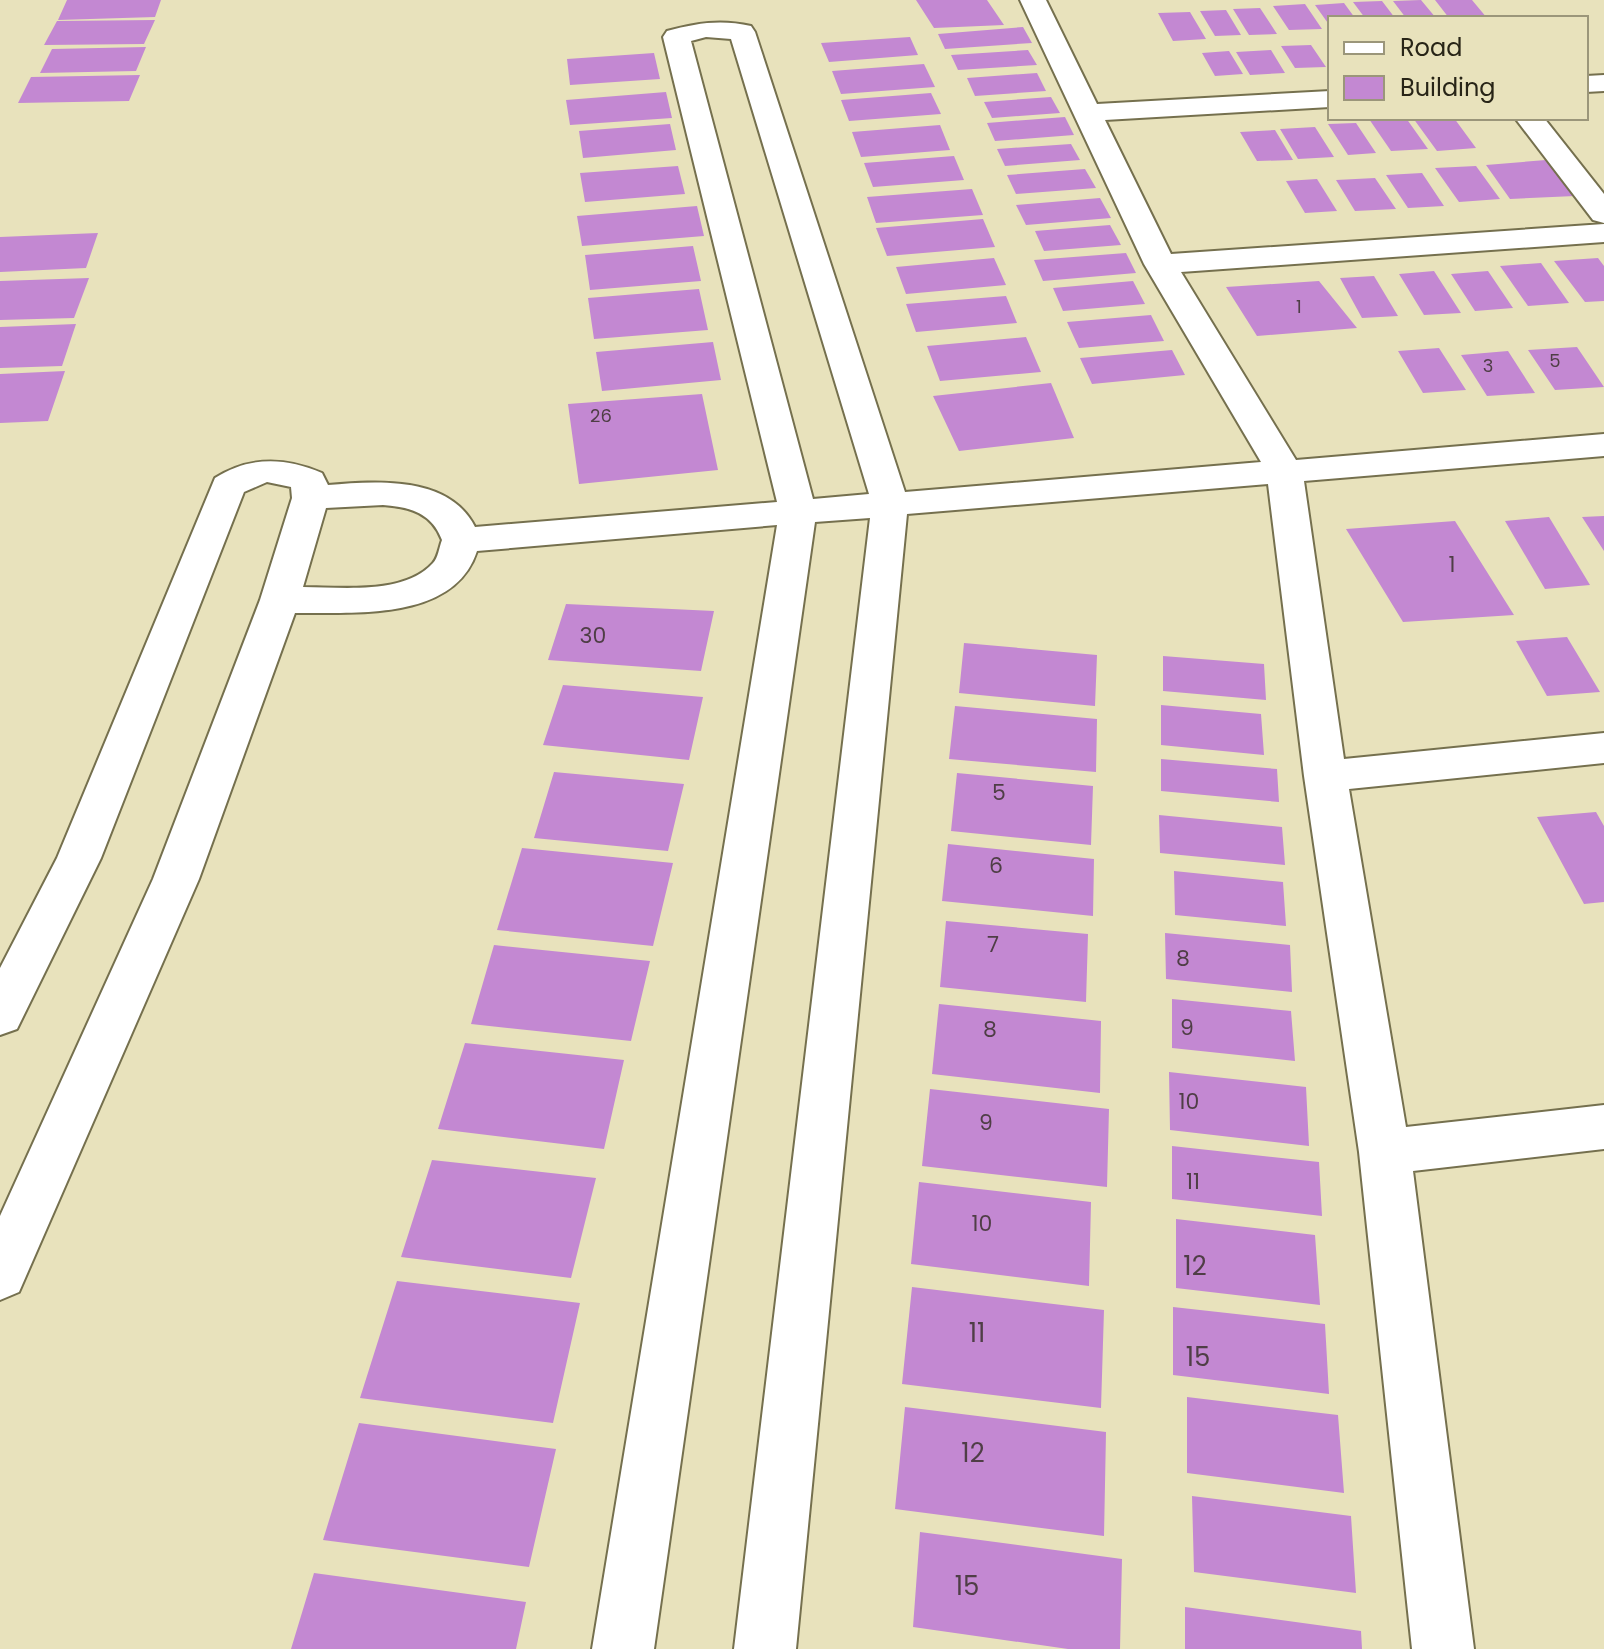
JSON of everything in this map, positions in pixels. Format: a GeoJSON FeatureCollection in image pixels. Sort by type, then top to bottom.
{"type":"FeatureCollection","features":[{"type":"Feature","properties":{"kind":"street"},"geometry":{"type":"LineString","coordinates":[[1033,0],[1160,264],[1284,470],[1325,776],[1385,1152],[1443,1649]]}},
{"type":"Feature","properties":{"kind":"street"},"geometry":{"type":"LineString","coordinates":[[623,1649],[798,512],[676,37],[691,31],[742,32],[890,502],[765,1649]]}},
{"type":"Feature","properties":{"kind":"street"},"geometry":{"type":"LineString","coordinates":[[1086,113],[1328,99]]}},
{"type":"Feature","properties":{"kind":"street"},"geometry":{"type":"LineString","coordinates":[[1531,120],[1604,214]]}},
{"type":"Feature","properties":{"kind":"street"},"geometry":{"type":"LineString","coordinates":[[1160,264],[1604,233]]}},
{"type":"Feature","properties":{"kind":"street"},"geometry":{"type":"LineString","coordinates":[[461,540],[1604,445]]}},
{"type":"Feature","properties":{"kind":"street"},"geometry":{"type":"LineString","coordinates":[[0,1015],[79,858],[228,486],[247,472],[282,471],[309,481],[310,498],[280,600],[176,879],[0,1275]]}},
{"type":"Feature","properties":{"kind":"street"},"geometry":{"type":"LineString","coordinates":[[280,600],[401,596],[428,585],[451,568],[461,540],[451,518],[423,500],[372,493],[310,498]]}},
{"type":"Feature","properties":{"kind":"street"},"geometry":{"type":"LineString","coordinates":[[1325,776],[1604,748]]}},
{"type":"Feature","properties":{"kind":"street"},"geometry":{"type":"LineString","coordinates":[[1385,1152],[1604,1127]]}},
{"type":"Feature","properties":{"kind":"building"},"geometry":{"type":"Polygon","coordinates":[[[67,0],[161,0],[155,17],[58,20],[67,0]]]}},
{"type":"Feature","properties":{"kind":"building"},"geometry":{"type":"Polygon","coordinates":[[[916,0],[987,0],[1004,25],[934,28],[916,0]]]}},
{"type":"Feature","properties":{"kind":"building"},"geometry":{"type":"Polygon","coordinates":[[[1421,0],[1434,16],[1404,16],[1393,1],[1421,0]]]}},
{"type":"Feature","properties":{"kind":"building"},"geometry":{"type":"Polygon","coordinates":[[[1435,0],[1472,0],[1485,16],[1447,16],[1435,0]]]}},
{"type":"Feature","properties":{"kind":"building"},"geometry":{"type":"Polygon","coordinates":[[[1382,1],[1393,16],[1364,16],[1353,2],[1382,1]]]}},
{"type":"Feature","properties":{"kind":"building"},"geometry":{"type":"Polygon","coordinates":[[[1344,3],[1354,16],[1328,16],[1328,23],[1315,5],[1344,3]]]}},
{"type":"Feature","properties":{"kind":"building"},"geometry":{"type":"Polygon","coordinates":[[[1305,4],[1322,29],[1289,30],[1273,6],[1305,4]]]}},
{"type":"Feature","properties":{"kind":"building"},"geometry":{"type":"Polygon","coordinates":[[[1260,8],[1277,34],[1249,35],[1233,9],[1260,8]]]}},
{"type":"Feature","properties":{"kind":"building"},"geometry":{"type":"Polygon","coordinates":[[[1226,10],[1241,35],[1215,36],[1200,11],[1226,10]]]}},
{"type":"Feature","properties":{"kind":"building"},"geometry":{"type":"Polygon","coordinates":[[[1190,12],[1206,39],[1173,41],[1158,13],[1190,12]]]}},
{"type":"Feature","properties":{"kind":"building"},"geometry":{"type":"Polygon","coordinates":[[[155,20],[144,44],[44,45],[57,21],[155,20]]]}},
{"type":"Feature","properties":{"kind":"building"},"geometry":{"type":"Polygon","coordinates":[[[1023,27],[1032,43],[945,49],[938,34],[1023,27]]]}},
{"type":"Feature","properties":{"kind":"building"},"geometry":{"type":"Polygon","coordinates":[[[910,37],[918,55],[829,62],[821,43],[910,37]]]}},
{"type":"Feature","properties":{"kind":"building"},"geometry":{"type":"Polygon","coordinates":[[[1311,45],[1326,67],[1295,68],[1281,46],[1311,45]]]}},
{"type":"Feature","properties":{"kind":"building"},"geometry":{"type":"Polygon","coordinates":[[[146,47],[136,71],[40,73],[52,49],[146,47]]]}},
{"type":"Feature","properties":{"kind":"building"},"geometry":{"type":"Polygon","coordinates":[[[1028,50],[1037,65],[958,70],[951,55],[1028,50]]]}},
{"type":"Feature","properties":{"kind":"building"},"geometry":{"type":"Polygon","coordinates":[[[1271,50],[1285,73],[1250,75],[1236,52],[1271,50]]]}},
{"type":"Feature","properties":{"kind":"building"},"geometry":{"type":"Polygon","coordinates":[[[1229,51],[1243,74],[1215,76],[1202,53],[1229,51]]]}},
{"type":"Feature","properties":{"kind":"building"},"geometry":{"type":"Polygon","coordinates":[[[654,53],[660,79],[570,85],[567,59],[654,53]]]}},
{"type":"Feature","properties":{"kind":"building"},"geometry":{"type":"Polygon","coordinates":[[[924,64],[935,87],[841,94],[832,71],[924,64]]]}},
{"type":"Feature","properties":{"kind":"building"},"geometry":{"type":"Polygon","coordinates":[[[1037,73],[1046,91],[975,96],[967,78],[1037,73]]]}},
{"type":"Feature","properties":{"kind":"building"},"geometry":{"type":"Polygon","coordinates":[[[140,75],[129,101],[18,103],[31,77],[140,75]]]}},
{"type":"Feature","properties":{"kind":"building"},"geometry":{"type":"Polygon","coordinates":[[[666,92],[672,118],[570,125],[566,100],[666,92]]]}},
{"type":"Feature","properties":{"kind":"building"},"geometry":{"type":"Polygon","coordinates":[[[931,93],[941,114],[849,121],[841,100],[931,93]]]}},
{"type":"Feature","properties":{"kind":"building"},"geometry":{"type":"Polygon","coordinates":[[[1051,97],[1060,113],[992,118],[984,102],[1051,97]]]}},
{"type":"Feature","properties":{"kind":"building"},"geometry":{"type":"Polygon","coordinates":[[[1065,117],[1074,135],[995,141],[987,123],[1065,117]]]}},
{"type":"Feature","properties":{"kind":"building"},"geometry":{"type":"Polygon","coordinates":[[[1370,120],[1407,120],[1428,149],[1391,151],[1370,120]]]}},
{"type":"Feature","properties":{"kind":"building"},"geometry":{"type":"Polygon","coordinates":[[[1414,120],[1455,120],[1476,148],[1437,151],[1414,120]]]}},
{"type":"Feature","properties":{"kind":"building"},"geometry":{"type":"Polygon","coordinates":[[[1356,123],[1376,153],[1348,155],[1328,124],[1356,123]]]}},
{"type":"Feature","properties":{"kind":"building"},"geometry":{"type":"Polygon","coordinates":[[[670,124],[676,150],[583,158],[579,131],[670,124]]]}},
{"type":"Feature","properties":{"kind":"building"},"geometry":{"type":"Polygon","coordinates":[[[940,125],[950,150],[861,157],[852,132],[940,125]]]}},
{"type":"Feature","properties":{"kind":"building"},"geometry":{"type":"Polygon","coordinates":[[[1315,127],[1334,157],[1298,159],[1280,129],[1315,127]]]}},
{"type":"Feature","properties":{"kind":"building"},"geometry":{"type":"Polygon","coordinates":[[[1275,130],[1293,160],[1257,161],[1240,132],[1275,130]]]}},
{"type":"Feature","properties":{"kind":"building"},"geometry":{"type":"Polygon","coordinates":[[[1071,144],[1080,160],[1005,166],[997,149],[1071,144]]]}},
{"type":"Feature","properties":{"kind":"building"},"geometry":{"type":"Polygon","coordinates":[[[954,156],[964,180],[873,187],[864,163],[954,156]]]}},
{"type":"Feature","properties":{"kind":"building"},"geometry":{"type":"Polygon","coordinates":[[[1546,160],[1575,196],[1510,199],[1486,165],[1546,160]]]}},
{"type":"Feature","properties":{"kind":"building"},"geometry":{"type":"Polygon","coordinates":[[[678,166],[685,194],[585,202],[580,173],[678,166]]]}},
{"type":"Feature","properties":{"kind":"building"},"geometry":{"type":"Polygon","coordinates":[[[1476,166],[1500,199],[1459,202],[1435,168],[1476,166]]]}},
{"type":"Feature","properties":{"kind":"building"},"geometry":{"type":"Polygon","coordinates":[[[1085,169],[1096,188],[1016,194],[1007,175],[1085,169]]]}},
{"type":"Feature","properties":{"kind":"building"},"geometry":{"type":"Polygon","coordinates":[[[1422,173],[1444,206],[1408,208],[1386,175],[1422,173]]]}},
{"type":"Feature","properties":{"kind":"building"},"geometry":{"type":"Polygon","coordinates":[[[1375,178],[1396,209],[1355,211],[1336,180],[1375,178]]]}},
{"type":"Feature","properties":{"kind":"building"},"geometry":{"type":"Polygon","coordinates":[[[1317,179],[1337,211],[1305,213],[1286,181],[1317,179]]]}},
{"type":"Feature","properties":{"kind":"building"},"geometry":{"type":"Polygon","coordinates":[[[972,189],[983,215],[876,223],[867,197],[972,189]]]}},
{"type":"Feature","properties":{"kind":"building"},"geometry":{"type":"Polygon","coordinates":[[[1100,198],[1111,218],[1026,225],[1016,205],[1100,198]]]}},
{"type":"Feature","properties":{"kind":"building"},"geometry":{"type":"Polygon","coordinates":[[[697,206],[704,236],[582,246],[577,216],[697,206]]]}},
{"type":"Feature","properties":{"kind":"building"},"geometry":{"type":"Polygon","coordinates":[[[983,219],[995,247],[887,256],[876,228],[983,219]]]}},
{"type":"Feature","properties":{"kind":"building"},"geometry":{"type":"Polygon","coordinates":[[[1110,225],[1121,245],[1044,251],[1035,231],[1110,225]]]}},
{"type":"Feature","properties":{"kind":"building"},"geometry":{"type":"Polygon","coordinates":[[[98,233],[86,268],[0,272],[0,237],[98,233]]]}},
{"type":"Feature","properties":{"kind":"building"},"geometry":{"type":"Polygon","coordinates":[[[693,246],[701,281],[590,290],[585,255],[693,246]]]}},
{"type":"Feature","properties":{"kind":"building"},"geometry":{"type":"Polygon","coordinates":[[[1126,253],[1136,273],[1043,281],[1034,260],[1126,253]]]}},
{"type":"Feature","properties":{"kind":"building"},"geometry":{"type":"Polygon","coordinates":[[[994,258],[1006,285],[906,294],[896,267],[994,258]]]}},
{"type":"Feature","properties":{"kind":"building"},"geometry":{"type":"Polygon","coordinates":[[[1598,258],[1604,266],[1604,301],[1585,302],[1554,261],[1598,258]]]}},
{"type":"Feature","properties":{"kind":"building"},"geometry":{"type":"Polygon","coordinates":[[[1541,263],[1569,303],[1528,306],[1500,266],[1541,263]]]}},
{"type":"Feature","properties":{"kind":"building"},"geometry":{"type":"Polygon","coordinates":[[[1434,271],[1461,313],[1424,315],[1399,274],[1434,271]]]}},
{"type":"Feature","properties":{"kind":"building"},"geometry":{"type":"Polygon","coordinates":[[[1488,271],[1513,308],[1475,311],[1451,274],[1488,271]]]}},
{"type":"Feature","properties":{"kind":"building"},"geometry":{"type":"Polygon","coordinates":[[[1374,276],[1398,316],[1362,318],[1340,278],[1374,276]]]}},
{"type":"Feature","properties":{"kind":"building"},"geometry":{"type":"Polygon","coordinates":[[[89,278],[74,318],[0,320],[0,281],[89,278]]]}},
{"type":"Feature","properties":{"kind":"building"},"geometry":{"type":"Polygon","coordinates":[[[1133,281],[1145,304],[1063,311],[1053,288],[1133,281]]]}},
{"type":"Feature","properties":{"kind":"building"},"geometry":{"type":"Polygon","coordinates":[[[1319,281],[1357,328],[1257,336],[1226,287],[1319,281]]]}},
{"type":"Feature","properties":{"kind":"building"},"geometry":{"type":"Polygon","coordinates":[[[699,289],[708,330],[594,339],[588,298],[699,289]]]}},
{"type":"Feature","properties":{"kind":"building"},"geometry":{"type":"Polygon","coordinates":[[[1006,296],[1017,323],[916,332],[906,304],[1006,296]]]}},
{"type":"Feature","properties":{"kind":"building"},"geometry":{"type":"Polygon","coordinates":[[[1151,315],[1164,341],[1079,348],[1067,322],[1151,315]]]}},
{"type":"Feature","properties":{"kind":"building"},"geometry":{"type":"Polygon","coordinates":[[[76,324],[62,366],[0,368],[0,327],[76,324]]]}},
{"type":"Feature","properties":{"kind":"building"},"geometry":{"type":"Polygon","coordinates":[[[1026,337],[1041,372],[940,381],[927,346],[1026,337]]]}},
{"type":"Feature","properties":{"kind":"building"},"geometry":{"type":"Polygon","coordinates":[[[713,342],[721,380],[602,391],[596,352],[713,342]]]}},
{"type":"Feature","properties":{"kind":"building"},"geometry":{"type":"Polygon","coordinates":[[[1577,347],[1604,387],[1555,390],[1528,350],[1577,347]]]}},
{"type":"Feature","properties":{"kind":"building"},"geometry":{"type":"Polygon","coordinates":[[[1439,348],[1466,390],[1423,393],[1398,351],[1439,348]]]}},
{"type":"Feature","properties":{"kind":"building"},"geometry":{"type":"Polygon","coordinates":[[[1172,350],[1185,375],[1092,384],[1080,358],[1172,350]]]}},
{"type":"Feature","properties":{"kind":"building"},"geometry":{"type":"Polygon","coordinates":[[[1508,351],[1535,393],[1487,396],[1461,355],[1508,351]]]}},
{"type":"Feature","properties":{"kind":"building"},"geometry":{"type":"Polygon","coordinates":[[[65,371],[48,421],[0,423],[0,374],[65,371]]]}},
{"type":"Feature","properties":{"kind":"building"},"geometry":{"type":"Polygon","coordinates":[[[1051,383],[1074,438],[959,451],[933,396],[1051,383]]]}},
{"type":"Feature","properties":{"kind":"building"},"geometry":{"type":"Polygon","coordinates":[[[702,394],[718,470],[579,484],[568,404],[702,394]]]}},
{"type":"Feature","properties":{"kind":"building"},"geometry":{"type":"Polygon","coordinates":[[[1604,516],[1604,551],[1582,517],[1604,516]]]}},
{"type":"Feature","properties":{"kind":"building"},"geometry":{"type":"Polygon","coordinates":[[[1549,517],[1590,585],[1545,589],[1505,521],[1549,517]]]}},
{"type":"Feature","properties":{"kind":"building"},"geometry":{"type":"Polygon","coordinates":[[[1455,521],[1514,615],[1403,622],[1346,529],[1455,521]]]}},
{"type":"Feature","properties":{"kind":"building"},"geometry":{"type":"Polygon","coordinates":[[[566,604],[714,611],[701,671],[548,660],[566,604]]]}},
{"type":"Feature","properties":{"kind":"building"},"geometry":{"type":"Polygon","coordinates":[[[1567,637],[1600,692],[1547,696],[1516,641],[1567,637]]]}},
{"type":"Feature","properties":{"kind":"building"},"geometry":{"type":"Polygon","coordinates":[[[964,643],[1097,655],[1095,706],[959,693],[964,643]]]}},
{"type":"Feature","properties":{"kind":"building"},"geometry":{"type":"Polygon","coordinates":[[[1163,656],[1264,664],[1266,700],[1163,691],[1163,656]]]}},
{"type":"Feature","properties":{"kind":"building"},"geometry":{"type":"Polygon","coordinates":[[[563,685],[703,697],[689,760],[543,745],[563,685]]]}},
{"type":"Feature","properties":{"kind":"building"},"geometry":{"type":"Polygon","coordinates":[[[1161,705],[1261,714],[1264,755],[1161,745],[1161,705]]]}},
{"type":"Feature","properties":{"kind":"building"},"geometry":{"type":"Polygon","coordinates":[[[955,706],[1097,719],[1096,772],[949,759],[955,706]]]}},
{"type":"Feature","properties":{"kind":"building"},"geometry":{"type":"Polygon","coordinates":[[[1161,759],[1277,769],[1279,802],[1161,791],[1161,759]]]}},
{"type":"Feature","properties":{"kind":"building"},"geometry":{"type":"Polygon","coordinates":[[[554,772],[684,784],[668,851],[534,838],[554,772]]]}},
{"type":"Feature","properties":{"kind":"building"},"geometry":{"type":"Polygon","coordinates":[[[957,773],[1093,786],[1091,845],[951,831],[957,773]]]}},
{"type":"Feature","properties":{"kind":"building"},"geometry":{"type":"Polygon","coordinates":[[[1596,812],[1604,826],[1604,902],[1584,904],[1537,817],[1596,812]]]}},
{"type":"Feature","properties":{"kind":"building"},"geometry":{"type":"Polygon","coordinates":[[[1159,815],[1282,827],[1285,865],[1160,853],[1159,815]]]}},
{"type":"Feature","properties":{"kind":"building"},"geometry":{"type":"Polygon","coordinates":[[[948,844],[1094,859],[1093,916],[942,901],[948,844]]]}},
{"type":"Feature","properties":{"kind":"building"},"geometry":{"type":"Polygon","coordinates":[[[522,848],[673,863],[653,946],[497,930],[522,848]]]}},
{"type":"Feature","properties":{"kind":"building"},"geometry":{"type":"Polygon","coordinates":[[[1174,871],[1283,882],[1286,926],[1175,915],[1174,871]]]}},
{"type":"Feature","properties":{"kind":"building"},"geometry":{"type":"Polygon","coordinates":[[[946,921],[1088,934],[1086,1002],[940,987],[946,921]]]}},
{"type":"Feature","properties":{"kind":"building"},"geometry":{"type":"Polygon","coordinates":[[[1165,933],[1290,945],[1292,992],[1166,979],[1165,933]]]}},
{"type":"Feature","properties":{"kind":"building"},"geometry":{"type":"Polygon","coordinates":[[[494,945],[650,961],[631,1041],[471,1024],[494,945]]]}},
{"type":"Feature","properties":{"kind":"building"},"geometry":{"type":"Polygon","coordinates":[[[1172,999],[1291,1011],[1295,1061],[1172,1048],[1172,999]]]}},
{"type":"Feature","properties":{"kind":"building"},"geometry":{"type":"Polygon","coordinates":[[[939,1004],[1101,1021],[1100,1093],[932,1074],[939,1004]]]}},
{"type":"Feature","properties":{"kind":"building"},"geometry":{"type":"Polygon","coordinates":[[[465,1043],[624,1060],[604,1149],[438,1129],[465,1043]]]}},
{"type":"Feature","properties":{"kind":"building"},"geometry":{"type":"Polygon","coordinates":[[[1169,1072],[1306,1087],[1309,1146],[1170,1130],[1169,1072]]]}},
{"type":"Feature","properties":{"kind":"building"},"geometry":{"type":"Polygon","coordinates":[[[930,1089],[1109,1109],[1107,1187],[922,1166],[930,1089]]]}},
{"type":"Feature","properties":{"kind":"building"},"geometry":{"type":"Polygon","coordinates":[[[1172,1146],[1319,1162],[1322,1216],[1172,1199],[1172,1146]]]}},
{"type":"Feature","properties":{"kind":"building"},"geometry":{"type":"Polygon","coordinates":[[[432,1160],[596,1178],[571,1278],[401,1257],[432,1160]]]}},
{"type":"Feature","properties":{"kind":"building"},"geometry":{"type":"Polygon","coordinates":[[[919,1182],[1091,1202],[1089,1286],[911,1264],[919,1182]]]}},
{"type":"Feature","properties":{"kind":"building"},"geometry":{"type":"Polygon","coordinates":[[[1176,1219],[1315,1235],[1320,1305],[1176,1288],[1176,1219]]]}},
{"type":"Feature","properties":{"kind":"building"},"geometry":{"type":"Polygon","coordinates":[[[397,1281],[580,1303],[553,1423],[360,1398],[397,1281]]]}},
{"type":"Feature","properties":{"kind":"building"},"geometry":{"type":"Polygon","coordinates":[[[912,1287],[1104,1310],[1101,1408],[902,1384],[912,1287]]]}},
{"type":"Feature","properties":{"kind":"building"},"geometry":{"type":"Polygon","coordinates":[[[1173,1307],[1325,1324],[1329,1394],[1173,1375],[1173,1307]]]}},
{"type":"Feature","properties":{"kind":"building"},"geometry":{"type":"Polygon","coordinates":[[[1187,1397],[1338,1415],[1344,1493],[1187,1473],[1187,1397]]]}},
{"type":"Feature","properties":{"kind":"building"},"geometry":{"type":"Polygon","coordinates":[[[905,1407],[1106,1432],[1104,1536],[895,1509],[905,1407]]]}},
{"type":"Feature","properties":{"kind":"building"},"geometry":{"type":"Polygon","coordinates":[[[359,1423],[556,1449],[529,1567],[323,1540],[359,1423]]]}},
{"type":"Feature","properties":{"kind":"building"},"geometry":{"type":"Polygon","coordinates":[[[1192,1496],[1351,1516],[1356,1593],[1194,1572],[1192,1496]]]}},
{"type":"Feature","properties":{"kind":"building"},"geometry":{"type":"Polygon","coordinates":[[[920,1532],[1122,1559],[1120,1649],[1068,1649],[913,1627],[920,1532]]]}},
{"type":"Feature","properties":{"kind":"building"},"geometry":{"type":"Polygon","coordinates":[[[314,1573],[526,1602],[516,1649],[291,1649],[314,1573]]]}},
{"type":"Feature","properties":{"kind":"building"},"geometry":{"type":"Polygon","coordinates":[[[1185,1607],[1361,1631],[1362,1649],[1185,1649],[1185,1607]]]}}]}
